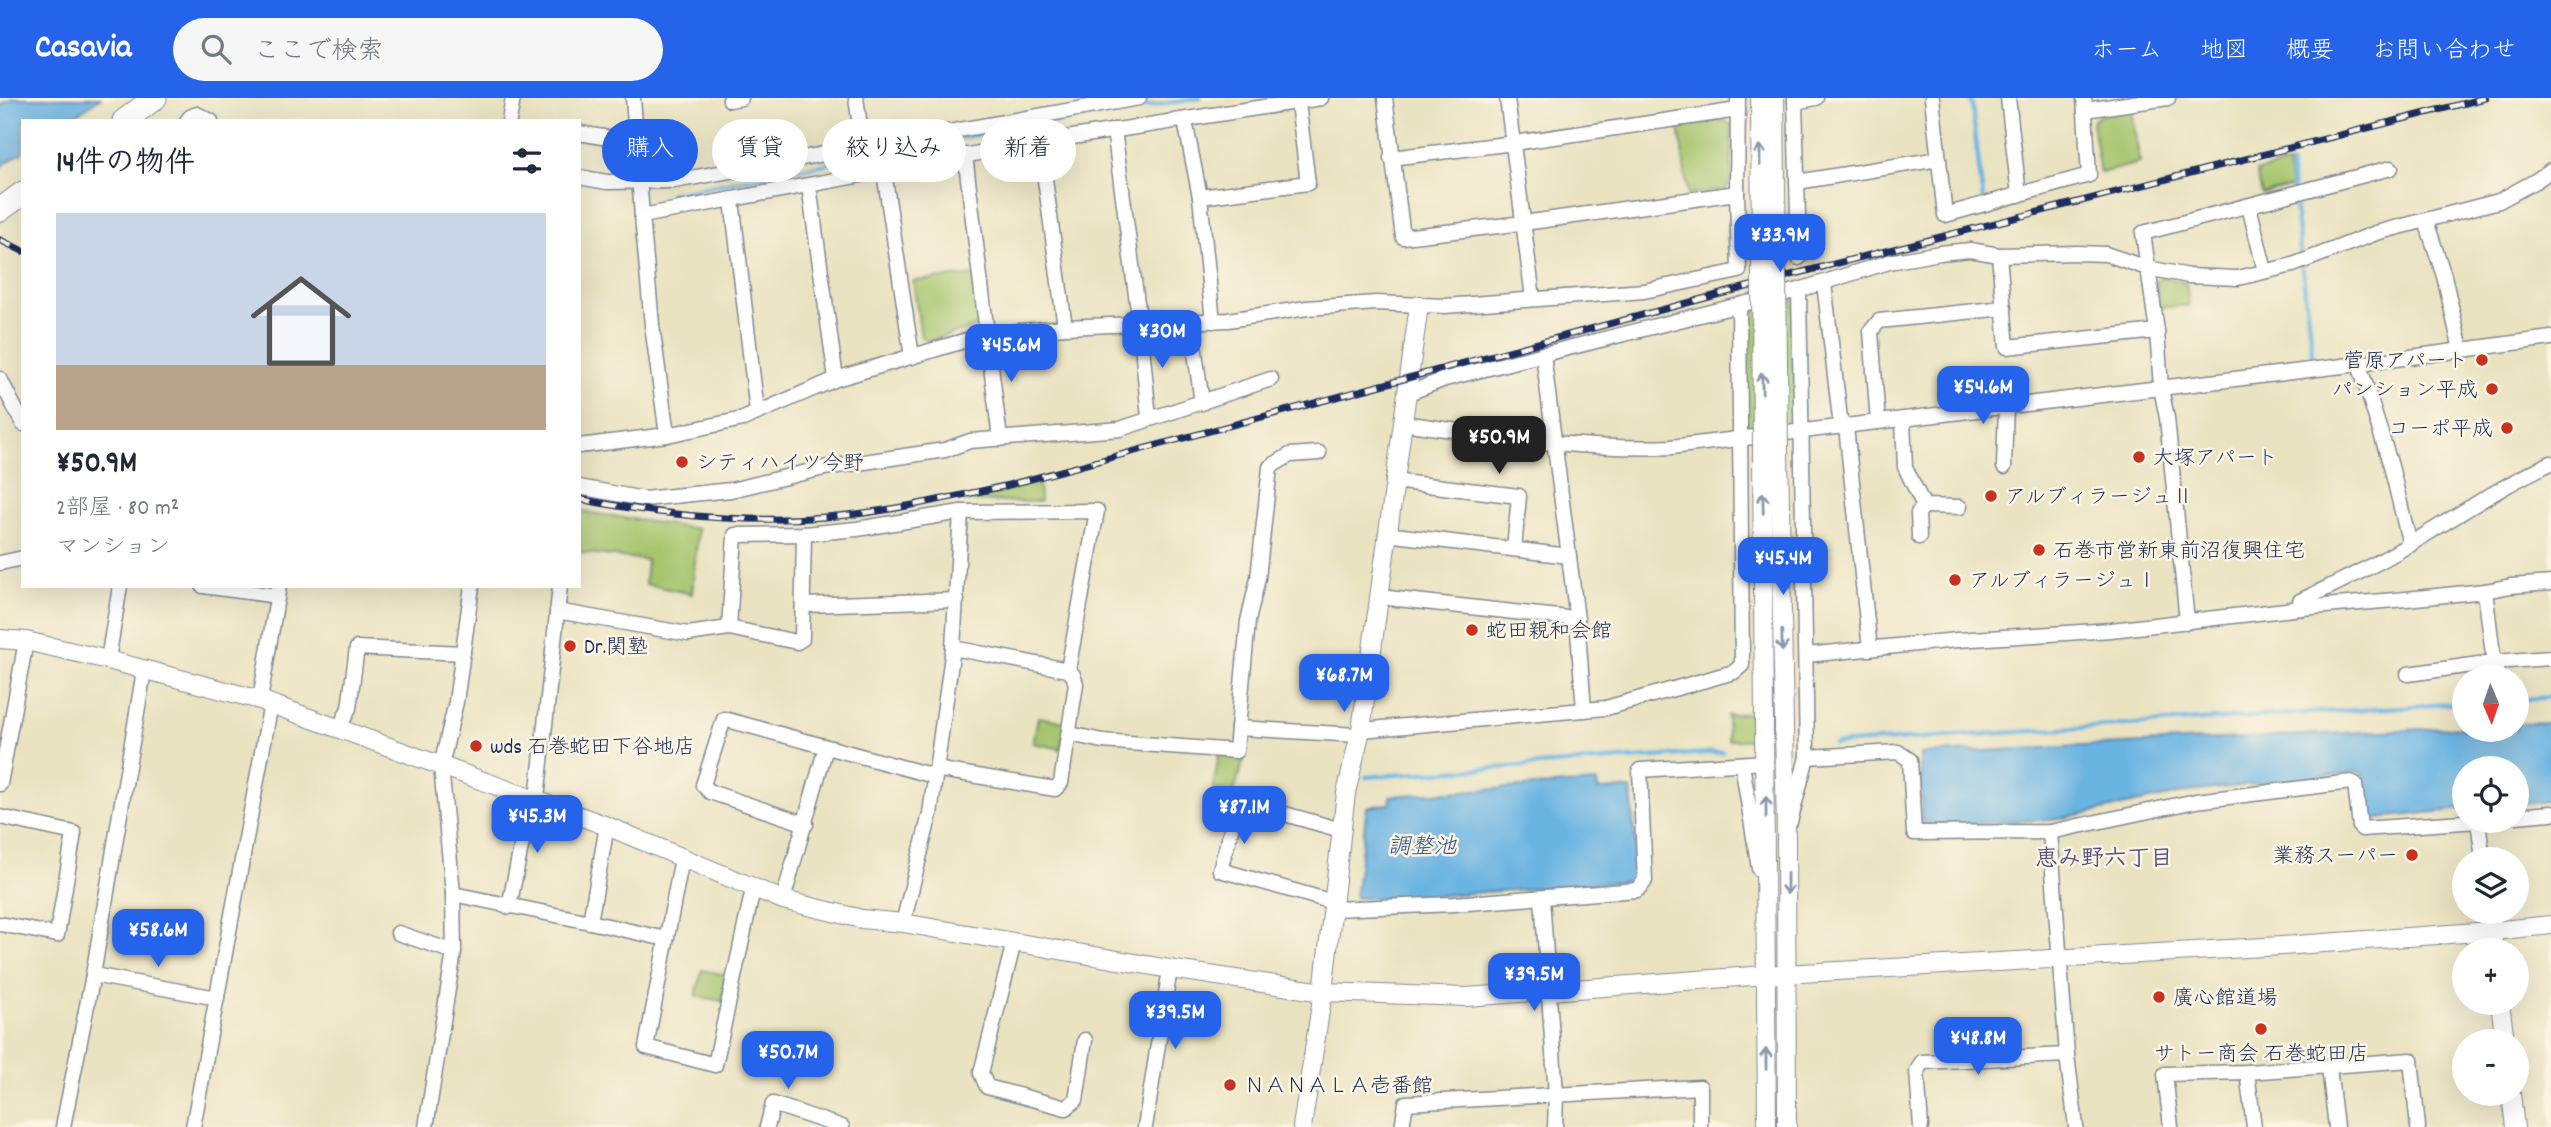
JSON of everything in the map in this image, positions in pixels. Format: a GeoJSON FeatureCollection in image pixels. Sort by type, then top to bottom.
{"type":"FeatureCollection","features":[{"type":"Feature","properties":{"kind":"highway"},"geometry":{"type":"LineString","coordinates":[[127,119],[155,98]]}},
{"type":"Feature","properties":{"kind":"highway"},"geometry":{"type":"LineString","coordinates":[[0,209],[21,194]]}},
{"type":"Feature","properties":{"kind":"street"},"geometry":{"type":"LineString","coordinates":[[509,119],[513,98]]}},
{"type":"Feature","properties":{"kind":"street"},"geometry":{"type":"LineString","coordinates":[[633,98],[635,119]]}},
{"type":"Feature","properties":{"kind":"street"},"geometry":{"type":"LineString","coordinates":[[856,98],[859,119]]}},
{"type":"Feature","properties":{"kind":"street"},"geometry":{"type":"LineString","coordinates":[[966,127],[1096,102],[1139,98]]}},
{"type":"Feature","properties":{"kind":"street"},"geometry":{"type":"LineString","coordinates":[[1076,136],[1321,98]]}},
{"type":"Feature","properties":{"kind":"street"},"geometry":{"type":"LineString","coordinates":[[1385,98],[1403,237],[1524,223],[1737,192]]}},
{"type":"Feature","properties":{"kind":"street"},"geometry":{"type":"LineString","coordinates":[[1507,98],[1533,299]]}},
{"type":"Feature","properties":{"kind":"street"},"geometry":{"type":"LineString","coordinates":[[1760,98],[1786,836],[1787,1127]]}},
{"type":"Feature","properties":{"kind":"street"},"geometry":{"type":"LineString","coordinates":[[1767,1127],[1766,762],[1775,98]]}},
{"type":"Feature","properties":{"kind":"street"},"geometry":{"type":"LineString","coordinates":[[1799,258],[1795,100],[1816,98]]}},
{"type":"Feature","properties":{"kind":"street"},"geometry":{"type":"LineString","coordinates":[[1932,98],[1945,215],[2089,175],[2085,104],[2165,98]]}},
{"type":"Feature","properties":{"kind":"street"},"geometry":{"type":"LineString","coordinates":[[2008,98],[2019,195]]}},
{"type":"Feature","properties":{"kind":"street"},"geometry":{"type":"LineString","coordinates":[[1200,197],[1308,183],[1298,103]]}},
{"type":"Feature","properties":{"kind":"street"},"geometry":{"type":"LineString","coordinates":[[581,446],[667,435],[743,419],[836,379],[987,334],[1065,327],[1191,323],[1307,308],[1376,303],[1445,306],[1643,291],[1739,271],[1738,104],[1514,144],[1391,158]]}},
{"type":"Feature","properties":{"kind":"street"},"geometry":{"type":"LineString","coordinates":[[188,119],[197,114],[207,119]]}},
{"type":"Feature","properties":{"kind":"street"},"geometry":{"type":"LineString","coordinates":[[1185,121],[1200,197],[1213,321]]}},
{"type":"Feature","properties":{"kind":"street"},"geometry":{"type":"LineString","coordinates":[[1114,130],[1140,325],[1149,418]]}},
{"type":"Feature","properties":{"kind":"street"},"geometry":{"type":"LineString","coordinates":[[581,133],[602,137]]}},
{"type":"Feature","properties":{"kind":"street"},"geometry":{"type":"LineString","coordinates":[[698,177],[822,154]]}},
{"type":"Feature","properties":{"kind":"street"},"geometry":{"type":"LineString","coordinates":[[1797,182],[1939,159]]}},
{"type":"Feature","properties":{"kind":"street"},"geometry":{"type":"LineString","coordinates":[[966,163],[1000,439]]}},
{"type":"Feature","properties":{"kind":"street"},"geometry":{"type":"LineString","coordinates":[[2188,622],[2157,331],[2143,233],[2391,168]]}},
{"type":"Feature","properties":{"kind":"street"},"geometry":{"type":"LineString","coordinates":[[1406,394],[1445,379],[1798,290],[1889,262],[1940,253],[1970,250],[1999,256],[2106,254],[2147,268],[2211,278],[2238,278],[2293,265],[2376,233],[2499,201],[2551,170]]}},
{"type":"Feature","properties":{"kind":"street"},"geometry":{"type":"LineString","coordinates":[[581,177],[602,181]]}},
{"type":"Feature","properties":{"kind":"street"},"geometry":{"type":"LineString","coordinates":[[639,182],[652,325],[667,435]]}},
{"type":"Feature","properties":{"kind":"street"},"geometry":{"type":"LineString","coordinates":[[642,216],[830,182]]}},
{"type":"Feature","properties":{"kind":"street"},"geometry":{"type":"LineString","coordinates":[[886,182],[912,357]]}},
{"type":"Feature","properties":{"kind":"street"},"geometry":{"type":"LineString","coordinates":[[1045,182],[1065,327]]}},
{"type":"Feature","properties":{"kind":"street"},"geometry":{"type":"LineString","coordinates":[[809,186],[836,379]]}},
{"type":"Feature","properties":{"kind":"street"},"geometry":{"type":"LineString","coordinates":[[732,200],[757,412]]}},
{"type":"Feature","properties":{"kind":"street"},"geometry":{"type":"LineString","coordinates":[[2249,206],[2265,271]]}},
{"type":"Feature","properties":{"kind":"street"},"geometry":{"type":"LineString","coordinates":[[2426,221],[2443,274],[2462,350]]}},
{"type":"Feature","properties":{"kind":"street"},"geometry":{"type":"LineString","coordinates":[[1999,256],[2007,347],[2157,331]]}},
{"type":"Feature","properties":{"kind":"street"},"geometry":{"type":"LineString","coordinates":[[1824,283],[1870,649]]}},
{"type":"Feature","properties":{"kind":"street"},"geometry":{"type":"LineString","coordinates":[[1786,836],[1807,757],[1798,290]]}},
{"type":"Feature","properties":{"kind":"street"},"geometry":{"type":"LineString","coordinates":[[1302,1127],[1323,992],[1341,830],[1359,733],[1419,305]]}},
{"type":"Feature","properties":{"kind":"street"},"geometry":{"type":"LineString","coordinates":[[1238,728],[1359,733],[1606,708],[1734,672],[1742,665],[1739,305]]}},
{"type":"Feature","properties":{"kind":"street"},"geometry":{"type":"LineString","coordinates":[[1878,422],[1871,331],[1880,321],[2004,308]]}},
{"type":"Feature","properties":{"kind":"street"},"geometry":{"type":"LineString","coordinates":[[1191,323],[1202,403]]}},
{"type":"Feature","properties":{"kind":"street"},"geometry":{"type":"LineString","coordinates":[[1402,423],[1554,443],[1624,449],[1671,447],[2360,364],[2551,338]]}},
{"type":"Feature","properties":{"kind":"street"},"geometry":{"type":"LineString","coordinates":[[1543,354],[1577,620],[1584,710]]}},
{"type":"Feature","properties":{"kind":"street"},"geometry":{"type":"LineString","coordinates":[[2360,364],[2391,466],[2410,545]]}},
{"type":"Feature","properties":{"kind":"street"},"geometry":{"type":"LineString","coordinates":[[0,379],[21,417]]}},
{"type":"Feature","properties":{"kind":"street"},"geometry":{"type":"LineString","coordinates":[[581,487],[644,499],[731,490],[824,468],[945,450],[970,441],[1120,429],[1271,379]]}},
{"type":"Feature","properties":{"kind":"street"},"geometry":{"type":"LineString","coordinates":[[2004,467],[2006,405]]}},
{"type":"Feature","properties":{"kind":"street"},"geometry":{"type":"LineString","coordinates":[[1903,420],[1905,467],[1924,506]]}},
{"type":"Feature","properties":{"kind":"street"},"geometry":{"type":"LineString","coordinates":[[1070,734],[1102,741],[1236,751],[1248,621],[1258,578],[1270,467],[1290,455],[1319,453]]}},
{"type":"Feature","properties":{"kind":"street"},"geometry":{"type":"LineString","coordinates":[[2302,608],[2300,601],[2410,545],[2486,497],[2551,463]]}},
{"type":"Feature","properties":{"kind":"street"},"geometry":{"type":"LineString","coordinates":[[1393,481],[1519,496],[1514,549]]}},
{"type":"Feature","properties":{"kind":"street"},"geometry":{"type":"LineString","coordinates":[[1924,506],[1960,507]]}},
{"type":"Feature","properties":{"kind":"street"},"geometry":{"type":"LineString","coordinates":[[1919,537],[1918,513],[1924,506]]}},
{"type":"Feature","properties":{"kind":"street"},"geometry":{"type":"LineString","coordinates":[[729,628],[735,535],[804,534],[858,529],[961,512],[1097,511],[1068,670]]}},
{"type":"Feature","properties":{"kind":"street"},"geometry":{"type":"LineString","coordinates":[[903,923],[930,814],[953,649],[961,512]]}},
{"type":"Feature","properties":{"kind":"street"},"geometry":{"type":"LineString","coordinates":[[557,611],[688,634],[729,628],[797,642],[802,639],[804,534]]}},
{"type":"Feature","properties":{"kind":"street"},"geometry":{"type":"LineString","coordinates":[[1386,534],[1569,556]]}},
{"type":"Feature","properties":{"kind":"street"},"geometry":{"type":"LineString","coordinates":[[0,563],[21,558]]}},
{"type":"Feature","properties":{"kind":"street"},"geometry":{"type":"LineString","coordinates":[[1806,655],[2188,622],[2551,583]]}},
{"type":"Feature","properties":{"kind":"street"},"geometry":{"type":"LineString","coordinates":[[108,660],[120,588]]}},
{"type":"Feature","properties":{"kind":"street"},"geometry":{"type":"LineString","coordinates":[[193,1127],[217,998],[265,702],[278,591],[233,588]]}},
{"type":"Feature","properties":{"kind":"street"},"geometry":{"type":"LineString","coordinates":[[426,1127],[454,952],[453,894],[441,766],[456,702],[472,588]]}},
{"type":"Feature","properties":{"kind":"street"},"geometry":{"type":"LineString","coordinates":[[509,907],[534,798],[560,588]]}},
{"type":"Feature","properties":{"kind":"street"},"geometry":{"type":"LineString","coordinates":[[2485,591],[2495,665]]}},
{"type":"Feature","properties":{"kind":"street"},"geometry":{"type":"LineString","coordinates":[[1379,597],[1577,620]]}},
{"type":"Feature","properties":{"kind":"street"},"geometry":{"type":"LineString","coordinates":[[804,605],[957,600]]}},
{"type":"Feature","properties":{"kind":"street"},"geometry":{"type":"LineString","coordinates":[[0,639],[26,641],[108,660],[265,702],[534,798],[783,900],[862,919],[903,923],[1170,969],[1323,992],[1468,997],[1766,975],[2492,931],[2551,925]]}},
{"type":"Feature","properties":{"kind":"street"},"geometry":{"type":"LineString","coordinates":[[0,784],[26,641]]}},
{"type":"Feature","properties":{"kind":"street"},"geometry":{"type":"LineString","coordinates":[[339,729],[349,708],[356,648],[463,653]]}},
{"type":"Feature","properties":{"kind":"street"},"geometry":{"type":"LineString","coordinates":[[806,824],[710,792],[704,785],[724,719],[935,773],[1055,789],[1061,783],[1076,684],[1073,675],[1068,670],[953,649]]}},
{"type":"Feature","properties":{"kind":"street"},"geometry":{"type":"LineString","coordinates":[[2409,674],[2494,662],[2551,658]]}},
{"type":"Feature","properties":{"kind":"street"},"geometry":{"type":"LineString","coordinates":[[63,1127],[93,975],[144,671]]}},
{"type":"Feature","properties":{"kind":"street"},"geometry":{"type":"LineString","coordinates":[[783,900],[826,747]]}},
{"type":"Feature","properties":{"kind":"street"},"geometry":{"type":"LineString","coordinates":[[1807,757],[1898,752],[1910,760],[1914,833],[2050,832],[2196,801],[2351,782],[2355,784],[2362,829],[2452,823]]}},
{"type":"Feature","properties":{"kind":"street"},"geometry":{"type":"LineString","coordinates":[[1341,830],[1239,801],[1220,870],[1333,905],[1542,898],[1637,890],[1645,881],[1640,770],[1766,762]]}},
{"type":"Feature","properties":{"kind":"street"},"geometry":{"type":"LineString","coordinates":[[1742,764],[1765,904]]}},
{"type":"Feature","properties":{"kind":"street"},"geometry":{"type":"LineString","coordinates":[[2529,816],[2551,813]]}},
{"type":"Feature","properties":{"kind":"street"},"geometry":{"type":"LineString","coordinates":[[0,817],[74,833],[57,935],[0,924]]}},
{"type":"Feature","properties":{"kind":"street"},"geometry":{"type":"LineString","coordinates":[[590,922],[607,826]]}},
{"type":"Feature","properties":{"kind":"street"},"geometry":{"type":"LineString","coordinates":[[2050,832],[2067,1055],[2076,1127]]}},
{"type":"Feature","properties":{"kind":"street"},"geometry":{"type":"LineString","coordinates":[[682,858],[646,1047],[715,1065],[753,889]]}},
{"type":"Feature","properties":{"kind":"street"},"geometry":{"type":"LineString","coordinates":[[453,894],[666,939]]}},
{"type":"Feature","properties":{"kind":"street"},"geometry":{"type":"LineString","coordinates":[[1542,898],[1556,1094],[1555,1127]]}},
{"type":"Feature","properties":{"kind":"street"},"geometry":{"type":"LineString","coordinates":[[2491,924],[2493,938]]}},
{"type":"Feature","properties":{"kind":"street"},"geometry":{"type":"LineString","coordinates":[[398,933],[454,952]]}},
{"type":"Feature","properties":{"kind":"street"},"geometry":{"type":"LineString","coordinates":[[1014,942],[981,1073],[987,1087],[1066,1108],[1076,1100],[1085,1040]]}},
{"type":"Feature","properties":{"kind":"street"},"geometry":{"type":"LineString","coordinates":[[1145,1127],[1170,969]]}},
{"type":"Feature","properties":{"kind":"street"},"geometry":{"type":"LineString","coordinates":[[93,975],[217,998]]}},
{"type":"Feature","properties":{"kind":"street"},"geometry":{"type":"LineString","coordinates":[[1921,1127],[1917,1071],[1922,1062],[2067,1055]]}},
{"type":"Feature","properties":{"kind":"street"},"geometry":{"type":"LineString","coordinates":[[2171,1127],[2165,1074],[2247,1072],[2411,1060],[2418,1127]]}},
{"type":"Feature","properties":{"kind":"street"},"geometry":{"type":"LineString","coordinates":[[2329,1067],[2336,1127]]}},
{"type":"Feature","properties":{"kind":"street"},"geometry":{"type":"LineString","coordinates":[[2247,1072],[2254,1127]]}},
{"type":"Feature","properties":{"kind":"street"},"geometry":{"type":"LineString","coordinates":[[1402,1127],[1406,1103],[1700,1087],[1700,1127]]}},
{"type":"Feature","properties":{"kind":"street"},"geometry":{"type":"LineString","coordinates":[[767,1127],[773,1104],[842,1127]]}},
{"type":"Feature","properties":{"kind":"street"},"geometry":{"type":"LineString","coordinates":[[2512,1106],[2515,1127]]}},
{"type":"Feature","properties":{"kind":"green space"},"geometry":{"type":"Polygon","coordinates":[[[2131,110],[2140,163],[2100,173],[2092,122],[2101,114],[2131,110]]]}},
{"type":"Feature","properties":{"kind":"green space"},"geometry":{"type":"Polygon","coordinates":[[[1723,120],[1732,125],[1731,182],[1725,190],[1688,195],[1679,126],[1723,120]]]}},
{"type":"Feature","properties":{"kind":"green space"},"geometry":{"type":"Polygon","coordinates":[[[2287,164],[2291,187],[2262,194],[2256,172],[2287,164]]]}},
{"type":"Feature","properties":{"kind":"green space"},"geometry":{"type":"Polygon","coordinates":[[[975,275],[982,322],[976,327],[928,341],[921,337],[913,281],[975,275]]]}},
{"type":"Feature","properties":{"kind":"green space"},"geometry":{"type":"Polygon","coordinates":[[[2162,277],[2186,283],[2189,305],[2160,308],[2156,282],[2162,277]]]}},
{"type":"Feature","properties":{"kind":"green space"},"geometry":{"type":"Polygon","coordinates":[[[1794,298],[1795,423],[1746,428],[1744,307],[1794,298]]]}},
{"type":"Feature","properties":{"kind":"green space"},"geometry":{"type":"Polygon","coordinates":[[[1039,482],[1040,502],[964,501],[1039,482]]]}},
{"type":"Feature","properties":{"kind":"green space"},"geometry":{"type":"Polygon","coordinates":[[[581,511],[698,529],[692,594],[645,584],[647,560],[581,552],[581,511]]]}},
{"type":"Feature","properties":{"kind":"green space"},"geometry":{"type":"Polygon","coordinates":[[[1751,713],[1752,740],[1728,740],[1727,715],[1751,713]]]}},
{"type":"Feature","properties":{"kind":"green space"},"geometry":{"type":"Polygon","coordinates":[[[1038,717],[1066,722],[1061,749],[1033,743],[1038,717]]]}},
{"type":"Feature","properties":{"kind":"green space"},"geometry":{"type":"Polygon","coordinates":[[[1219,755],[1245,756],[1234,792],[1213,789],[1219,755]]]}},
{"type":"Feature","properties":{"kind":"green space"},"geometry":{"type":"Polygon","coordinates":[[[702,970],[727,975],[722,1001],[696,996],[702,970]]]}},
{"type":"Feature","properties":{"kind":"water"},"geometry":{"type":"Polygon","coordinates":[[[12,98],[100,98],[70,119],[21,119],[21,153],[0,167],[0,106],[12,98]]]}},
{"type":"Feature","properties":{"kind":"water"},"geometry":{"type":"Polygon","coordinates":[[[2551,723],[2551,801],[2529,803],[2529,756],[2452,756],[2452,810],[2369,819],[2361,771],[2189,792],[2058,819],[1922,826],[1920,754],[2452,728],[2452,742],[2529,742],[2529,724],[2551,723]]]}},
{"type":"Feature","properties":{"kind":"water","name":"調整池"},"geometry":{"type":"Polygon","coordinates":[[[1597,782],[1598,790],[1631,789],[1637,875],[1632,881],[1406,898],[1355,898],[1367,807],[1390,804],[1390,796],[1597,782]]]}},
{"type":"Feature","properties":{"kind":"waterway"},"geometry":{"type":"LineString","coordinates":[[670,194],[993,132],[1200,98]]}},
{"type":"Feature","properties":{"kind":"waterway"},"geometry":{"type":"LineString","coordinates":[[1971,98],[1983,200]]}},
{"type":"Feature","properties":{"kind":"waterway"},"geometry":{"type":"LineString","coordinates":[[2290,164],[2313,361]]}},
{"type":"Feature","properties":{"kind":"waterway"},"geometry":{"type":"LineString","coordinates":[[2529,699],[2551,697]]}},
{"type":"Feature","properties":{"kind":"waterway"},"geometry":{"type":"LineString","coordinates":[[1834,744],[2452,704]]}},
{"type":"Feature","properties":{"kind":"waterway"},"geometry":{"type":"LineString","coordinates":[[1366,777],[1722,752]]}},
{"type":"Feature","properties":{"kind":"railway"},"geometry":{"type":"LineString","coordinates":[[581,499],[640,510],[732,519],[794,519],[848,515],[915,505],[1005,486],[1795,274],[2485,98]]}},
{"type":"Feature","properties":{"kind":"railway"},"geometry":{"type":"LineString","coordinates":[[0,240],[21,250]]}},
{"type":"Feature","properties":{"kind":"place","name":"菅原アパート"},"geometry":{"type":"Point","coordinates":[2482,360]}},
{"type":"Feature","properties":{"kind":"place","name":"パンション平成"},"geometry":{"type":"Point","coordinates":[2492,389]}},
{"type":"Feature","properties":{"kind":"place","name":"コーポ平成"},"geometry":{"type":"Point","coordinates":[2507,428]}},
{"type":"Feature","properties":{"kind":"place","name":"大塚アパート"},"geometry":{"type":"Point","coordinates":[2139,457]}},
{"type":"Feature","properties":{"kind":"place","name":"シティハイツ今野"},"geometry":{"type":"Point","coordinates":[682,462]}},
{"type":"Feature","properties":{"kind":"place","name":"アルブィラージュⅡ"},"geometry":{"type":"Point","coordinates":[1991,496]}},
{"type":"Feature","properties":{"kind":"place","name":"石巻市営新東前沼復興住宅"},"geometry":{"type":"Point","coordinates":[2039,550]}},
{"type":"Feature","properties":{"kind":"place","name":"アルブィラージュⅠ"},"geometry":{"type":"Point","coordinates":[1955,580]}},
{"type":"Feature","properties":{"kind":"place","name":"蛇田親和会館"},"geometry":{"type":"Point","coordinates":[1472,630]}},
{"type":"Feature","properties":{"kind":"place","name":"Dr.関塾"},"geometry":{"type":"Point","coordinates":[570,646]}},
{"type":"Feature","properties":{"kind":"place","name":"wds 石巻蛇田下谷地店"},"geometry":{"type":"Point","coordinates":[476,746]}},
{"type":"Feature","properties":{"kind":"place","name":"業務スーパー"},"geometry":{"type":"Point","coordinates":[2412,855]}},
{"type":"Feature","properties":{"kind":"place","name":"廣心館道場"},"geometry":{"type":"Point","coordinates":[2159,997]}},
{"type":"Feature","properties":{"kind":"place","name":"サトー商会 石巻蛇田店"},"geometry":{"type":"Point","coordinates":[2261,1029]}},
{"type":"Feature","properties":{"kind":"place","name":"ＮＡＮＡＬＡ壱番館"},"geometry":{"type":"Point","coordinates":[1230,1085]}},
{"type":"Feature","properties":{"kind":"district","name":"恵み野六丁目"},"geometry":{"type":"Point","coordinates":[2104,857]}}]}
